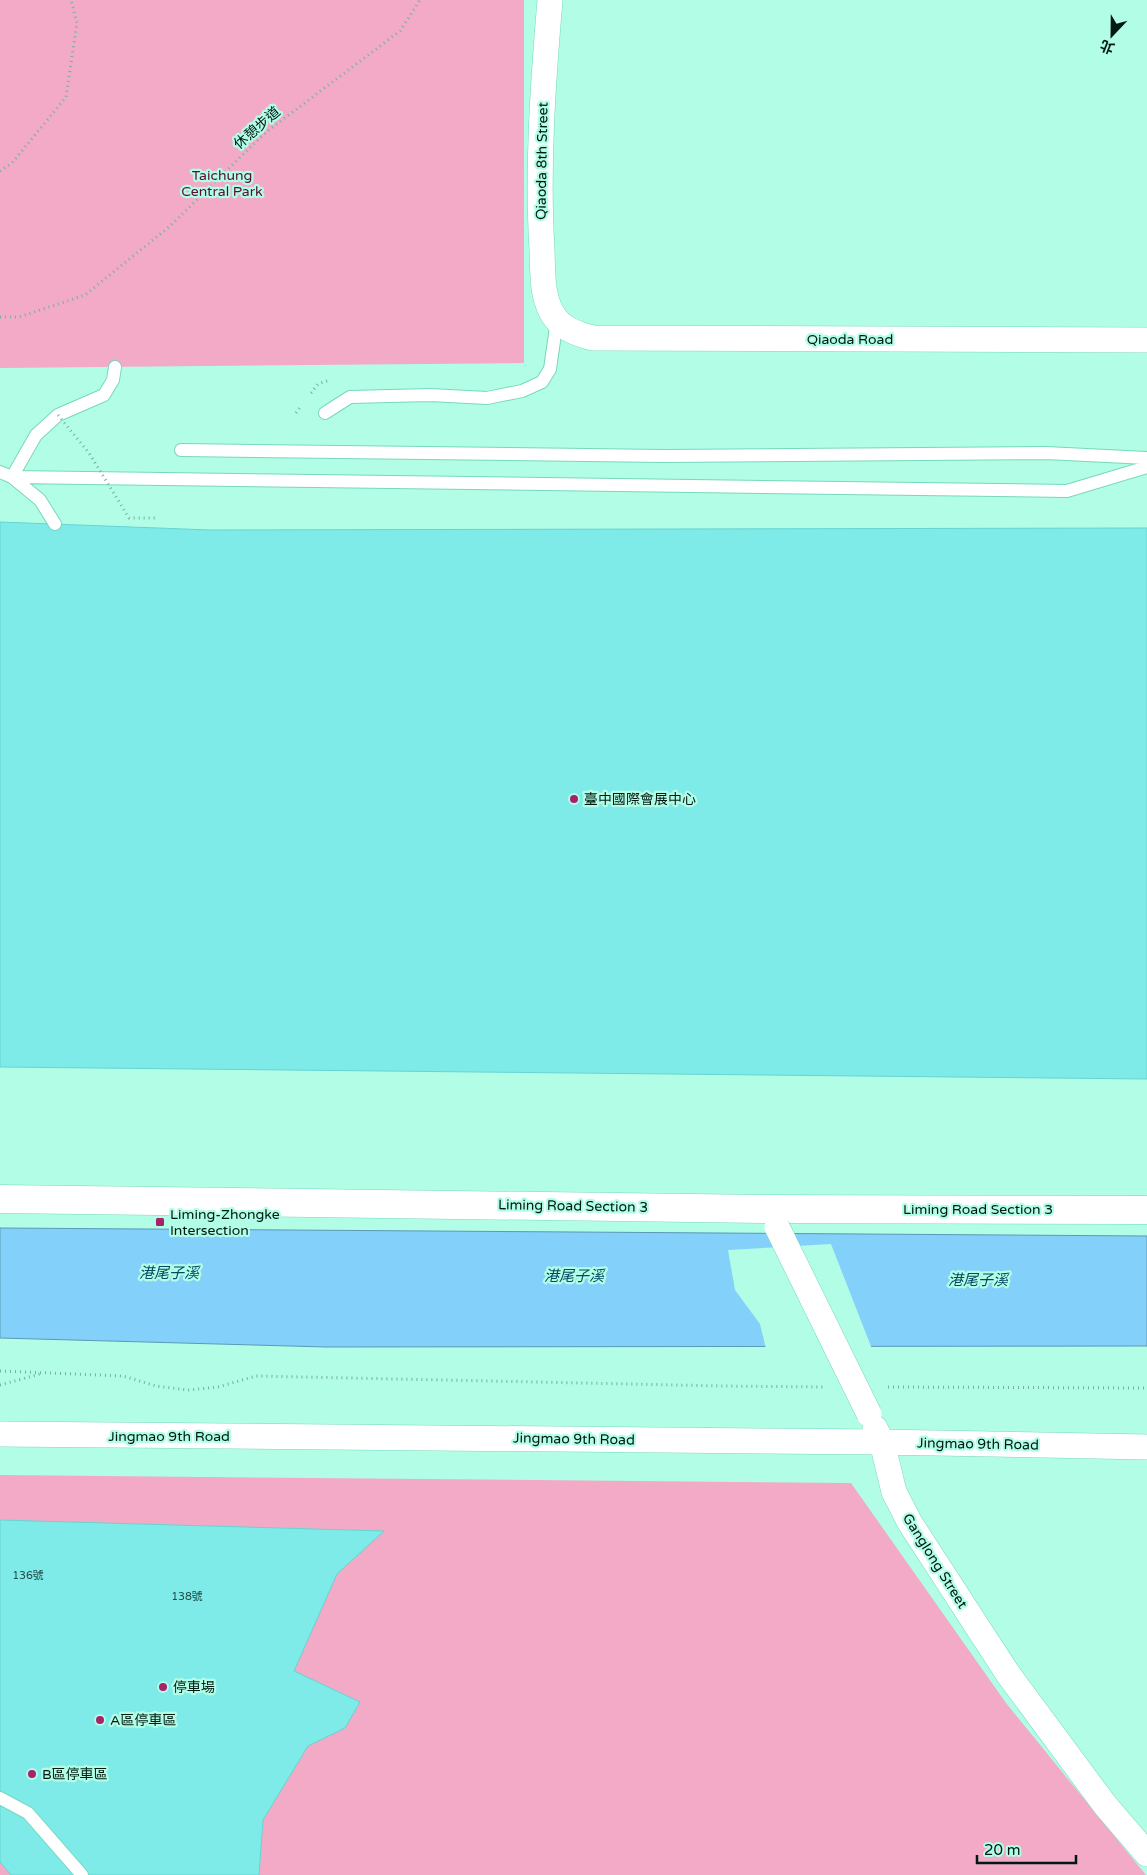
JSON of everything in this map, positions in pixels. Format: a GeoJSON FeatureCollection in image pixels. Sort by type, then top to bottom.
{"type":"FeatureCollection","features":[{"type":"Feature","properties":{"kind":"street","name":"Qiaoda 8th Street"},"geometry":{"type":"LineString","coordinates":[[550,0],[544,76],[539,208],[546,296],[557,320]]}},
{"type":"Feature","properties":{"kind":"street","name":"Qiaoda Road"},"geometry":{"type":"LineString","coordinates":[[557,320],[572,331],[593,338],[1147,340]]}},
{"type":"Feature","properties":{"kind":"street","name":"Liming Road Section 3"},"geometry":{"type":"LineString","coordinates":[[0,1199],[773,1218],[1147,1210]]}},
{"type":"Feature","properties":{"kind":"street","name":"Ganglong Street"},"geometry":{"type":"LineString","coordinates":[[773,1218],[882,1442],[894,1492],[910,1524],[1008,1674],[1105,1805],[1147,1854]]}},
{"type":"Feature","properties":{"kind":"street","name":"Jingmao 9th Road"},"geometry":{"type":"LineString","coordinates":[[0,1434],[882,1442],[1147,1447]]}},
{"type":"Feature","properties":{"kind":"lane"},"geometry":{"type":"LineString","coordinates":[[325,413],[350,397],[430,395],[487,398],[522,391],[542,382],[550,369],[557,320]]}},
{"type":"Feature","properties":{"kind":"lane"},"geometry":{"type":"LineString","coordinates":[[12,477],[36,435],[58,414],[104,395],[113,380],[115,367]]}},
{"type":"Feature","properties":{"kind":"lane"},"geometry":{"type":"LineString","coordinates":[[181,450],[664,456],[1046,453],[1147,458]]}},
{"type":"Feature","properties":{"kind":"lane"},"geometry":{"type":"LineString","coordinates":[[12,477],[1067,491],[1147,467]]}},
{"type":"Feature","properties":{"kind":"lane"},"geometry":{"type":"LineString","coordinates":[[0,472],[12,477],[40,500],[54,524]]}},
{"type":"Feature","properties":{"kind":"lane"},"geometry":{"type":"LineString","coordinates":[[0,1798],[28,1813],[82,1875]]}},
{"type":"Feature","properties":{"kind":"path"},"geometry":{"type":"LineString","coordinates":[[0,171],[12,163],[66,97],[77,23],[71,0]]}},
{"type":"Feature","properties":{"kind":"path","name":"休憩步道"},"geometry":{"type":"LineString","coordinates":[[0,317],[19,317],[85,295],[169,226],[265,132],[400,31],[420,0]]}},
{"type":"Feature","properties":{"kind":"path"},"geometry":{"type":"LineString","coordinates":[[58,414],[89,453],[129,518],[156,518]]}},
{"type":"Feature","properties":{"kind":"path"},"geometry":{"type":"LineString","coordinates":[[0,1371],[123,1376],[156,1386],[188,1390],[218,1387],[256,1376],[832,1387]]}},
{"type":"Feature","properties":{"kind":"path"},"geometry":{"type":"LineString","coordinates":[[0,1385],[46,1373]]}},
{"type":"Feature","properties":{"kind":"path"},"geometry":{"type":"LineString","coordinates":[[881,1387],[1147,1388]]}},
{"type":"Feature","properties":{"kind":"green space","name":"Taichung Central Park"},"geometry":{"type":"Polygon","coordinates":[[[0,0],[524,0],[524,363],[0,368],[0,0]]]}},
{"type":"Feature","properties":{"kind":"green space"},"geometry":{"type":"Polygon","coordinates":[[[0,1475],[851,1483],[1006,1703],[1146,1875],[0,1875],[0,1475]]]}},
{"type":"Feature","properties":{"kind":"water","name":"港尾子溪"},"geometry":{"type":"Polygon","coordinates":[[[0,1228],[1147,1236],[1147,1346],[326,1347],[0,1338],[0,1228]]]}},
{"type":"Feature","properties":{"kind":"pier"},"geometry":{"type":"Polygon","coordinates":[[[831,1244],[872,1349],[766,1349],[760,1324],[735,1290],[728,1250],[831,1244]]]}},
{"type":"Feature","properties":{"kind":"building","name":"臺中國際會展中心"},"geometry":{"type":"Polygon","coordinates":[[[0,522],[210,530],[1147,528],[1147,1079],[0,1067],[0,522]]]}},
{"type":"Feature","properties":{"kind":"building","name":"停車場"},"geometry":{"type":"Polygon","coordinates":[[[0,1520],[384,1531],[337,1574],[294,1671],[360,1702],[345,1728],[308,1746],[263,1820],[259,1875],[11,1875],[0,1862],[0,1520]]]}},
{"type":"Feature","properties":{"kind":"place","name":"臺中國際會展中心"},"geometry":{"type":"Point","coordinates":[574,799]}},
{"type":"Feature","properties":{"kind":"place","name":"Liming-Zhongke Intersection"},"geometry":{"type":"Point","coordinates":[160,1222]}},
{"type":"Feature","properties":{"kind":"place","name":"停車場"},"geometry":{"type":"Point","coordinates":[163,1687]}},
{"type":"Feature","properties":{"kind":"place","name":"A區停車區"},"geometry":{"type":"Point","coordinates":[100,1720]}},
{"type":"Feature","properties":{"kind":"place","name":"B區停車區"},"geometry":{"type":"Point","coordinates":[32,1774]}}]}
